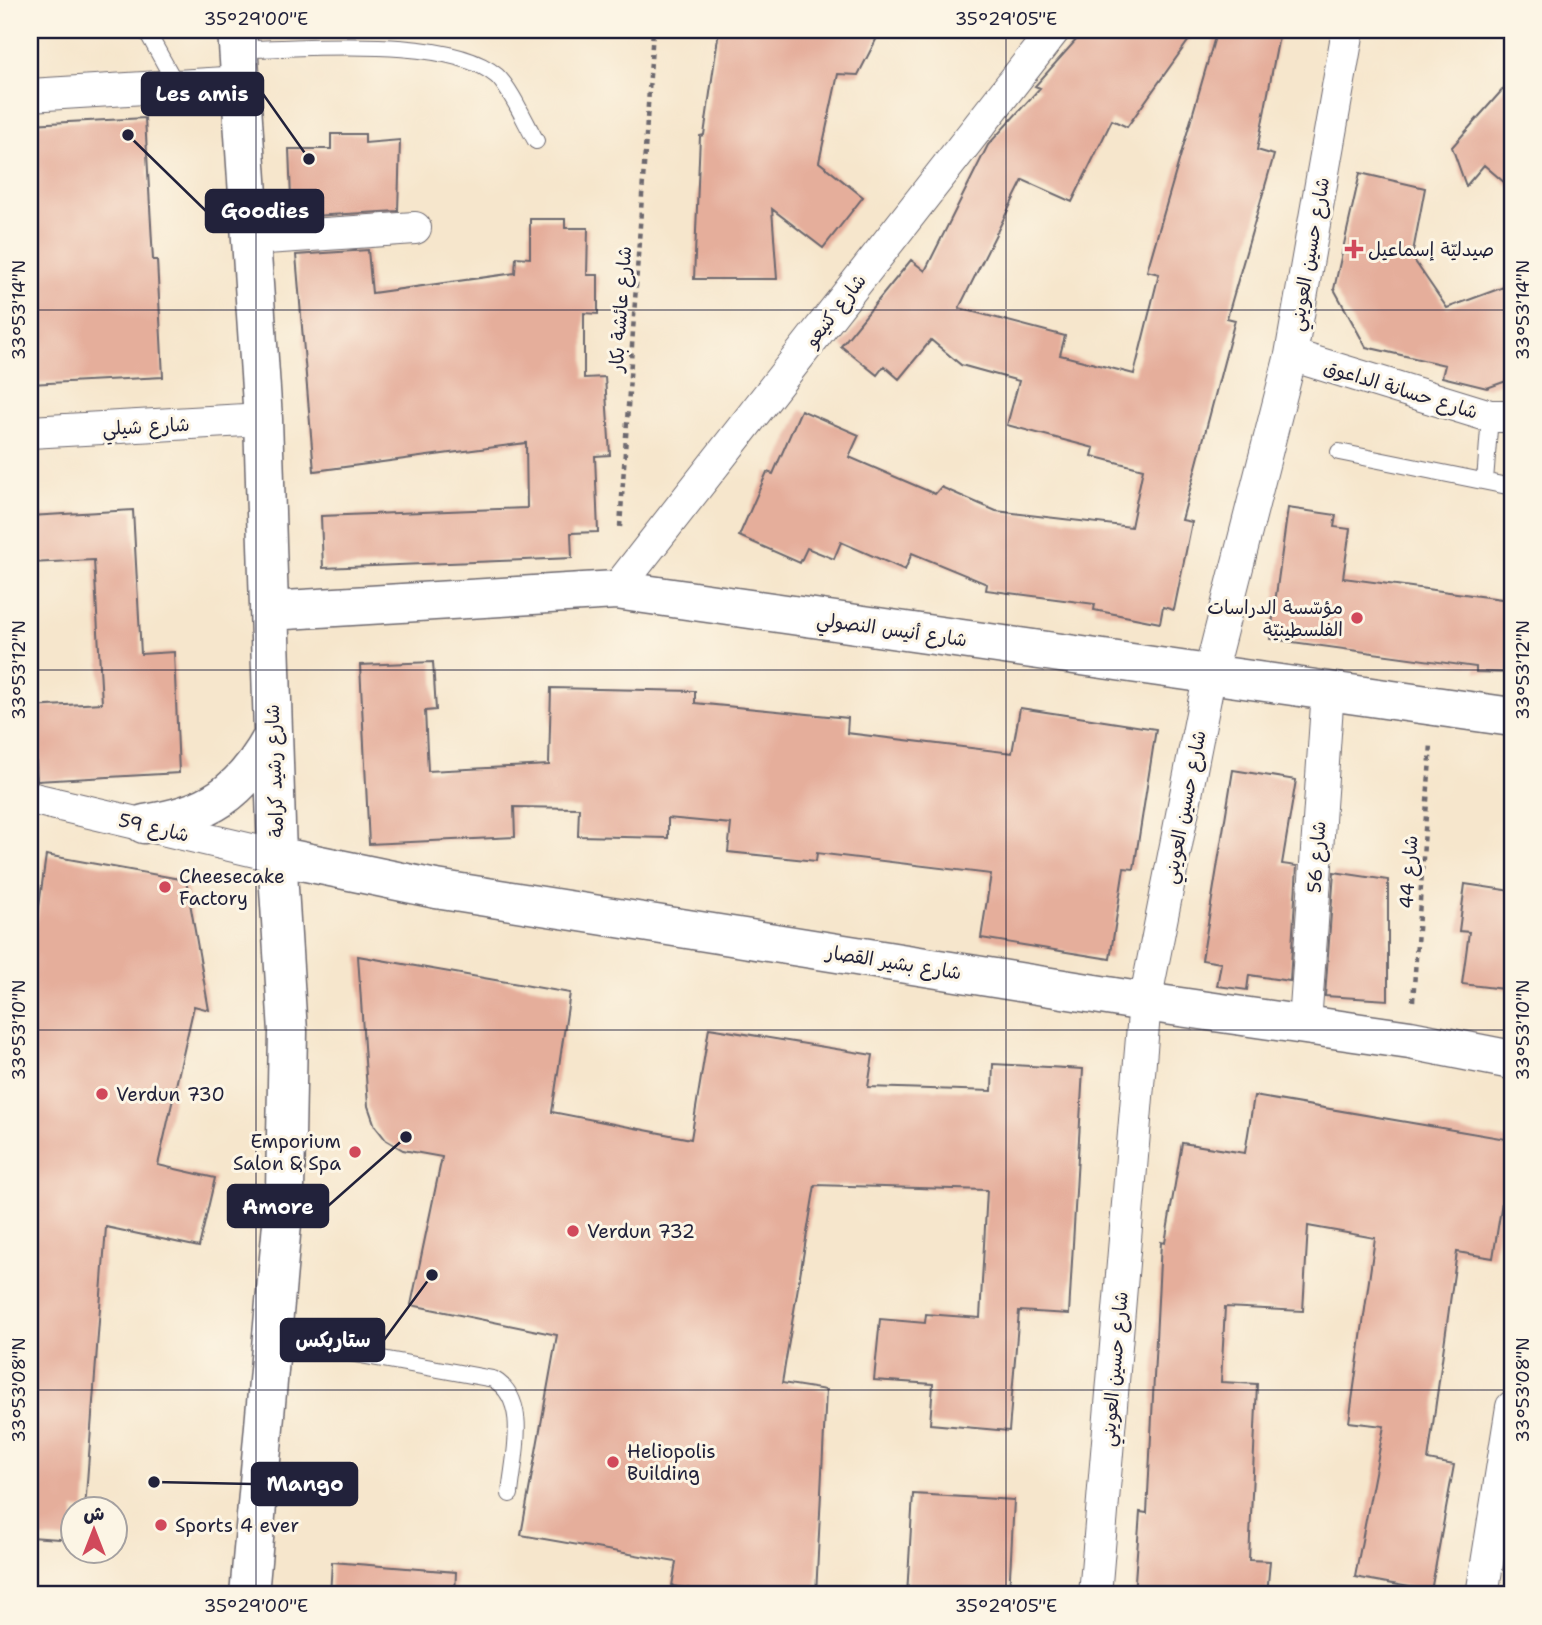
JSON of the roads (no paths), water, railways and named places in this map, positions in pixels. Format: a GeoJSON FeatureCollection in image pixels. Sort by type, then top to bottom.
{"type":"FeatureCollection","features":[{"type":"Feature","properties":{"kind":"street","name":"شارع كنيعو"},"geometry":{"type":"LineString","coordinates":[[615,590],[1054,30]]}},
{"type":"Feature","properties":{"kind":"street","name":"شارع حسين العويني"},"geometry":{"type":"LineString","coordinates":[[1095,1595],[1145,1002],[1210,673],[1291,355],[1348,30]]}},
{"type":"Feature","properties":{"kind":"street"},"geometry":{"type":"LineString","coordinates":[[30,95],[177,86],[239,54]]}},
{"type":"Feature","properties":{"kind":"street","name":"شارع رشيد كرامة"},"geometry":{"type":"LineString","coordinates":[[239,54],[263,419],[277,856],[288,1032],[285,1191],[249,1595]]}},
{"type":"Feature","properties":{"kind":"street"},"geometry":{"type":"LineString","coordinates":[[251,239],[415,228]]}},
{"type":"Feature","properties":{"kind":"street","name":"شارع حسانة الداعوق"},"geometry":{"type":"LineString","coordinates":[[1291,355],[1501,416]]}},
{"type":"Feature","properties":{"kind":"street","name":"شارع شيلي"},"geometry":{"type":"LineString","coordinates":[[30,432],[263,419]]}},
{"type":"Feature","properties":{"kind":"street","name":"شارع أنيس النصولي"},"geometry":{"type":"LineString","coordinates":[[269,611],[615,590],[1512,717]]}},
{"type":"Feature","properties":{"kind":"street","name":"شارع 56"},"geometry":{"type":"LineString","coordinates":[[1305,1024],[1328,690]]}},
{"type":"Feature","properties":{"kind":"street"},"geometry":{"type":"LineString","coordinates":[[144,824],[176,820],[208,808],[234,789],[257,765],[273,736]]}},
{"type":"Feature","properties":{"kind":"street","name":"شارع 59"},"geometry":{"type":"LineString","coordinates":[[30,798],[277,856]]}},
{"type":"Feature","properties":{"kind":"street","name":"شارع بشير القصار"},"geometry":{"type":"LineString","coordinates":[[277,856],[436,889],[1145,1002],[1410,1040],[1512,1059]]}},
{"type":"Feature","properties":{"kind":"street"},"geometry":{"type":"LineString","coordinates":[[1482,1595],[1512,1408]]}},
{"type":"Feature","properties":{"kind":"lane"},"geometry":{"type":"LineString","coordinates":[[146,30],[177,86]]}},
{"type":"Feature","properties":{"kind":"lane"},"geometry":{"type":"LineString","coordinates":[[239,54],[405,48],[442,51],[474,60],[499,78],[536,141]]}},
{"type":"Feature","properties":{"kind":"lane"},"geometry":{"type":"LineString","coordinates":[[1485,481],[1501,416]]}},
{"type":"Feature","properties":{"kind":"lane"},"geometry":{"type":"LineString","coordinates":[[1339,452],[1512,487]]}},
{"type":"Feature","properties":{"kind":"lane"},"geometry":{"type":"LineString","coordinates":[[272,1339],[493,1379],[506,1386],[517,1413],[510,1494]]}},
{"type":"Feature","properties":{"kind":"place","name":"Goodies"},"geometry":{"type":"Point","coordinates":[128,135]}},
{"type":"Feature","properties":{"kind":"place","name":"Les amis"},"geometry":{"type":"Point","coordinates":[309,159]}},
{"type":"Feature","properties":{"kind":"place","name":"صيدليّة إسماعيل"},"geometry":{"type":"Point","coordinates":[1354,249]}},
{"type":"Feature","properties":{"kind":"place","name":"مؤسّسة الدراسات الفلسطينيّة"},"geometry":{"type":"Point","coordinates":[1357,618]}},
{"type":"Feature","properties":{"kind":"place","name":"Cheesecake Factory"},"geometry":{"type":"Point","coordinates":[165,887]}},
{"type":"Feature","properties":{"kind":"place","name":"Verdun 730"},"geometry":{"type":"Point","coordinates":[102,1094]}},
{"type":"Feature","properties":{"kind":"place","name":"Amore"},"geometry":{"type":"Point","coordinates":[406,1137]}},
{"type":"Feature","properties":{"kind":"place","name":"Emporium Salon & Spa"},"geometry":{"type":"Point","coordinates":[355,1152]}},
{"type":"Feature","properties":{"kind":"place","name":"Verdun 732"},"geometry":{"type":"Point","coordinates":[573,1231]}},
{"type":"Feature","properties":{"kind":"place","name":"ستاربكس"},"geometry":{"type":"Point","coordinates":[432,1275]}},
{"type":"Feature","properties":{"kind":"place","name":"Heliopolis Building"},"geometry":{"type":"Point","coordinates":[613,1462]}},
{"type":"Feature","properties":{"kind":"place","name":"Mango"},"geometry":{"type":"Point","coordinates":[154,1482]}},
{"type":"Feature","properties":{"kind":"place","name":"Sports 4 ever"},"geometry":{"type":"Point","coordinates":[161,1525]}}]}
